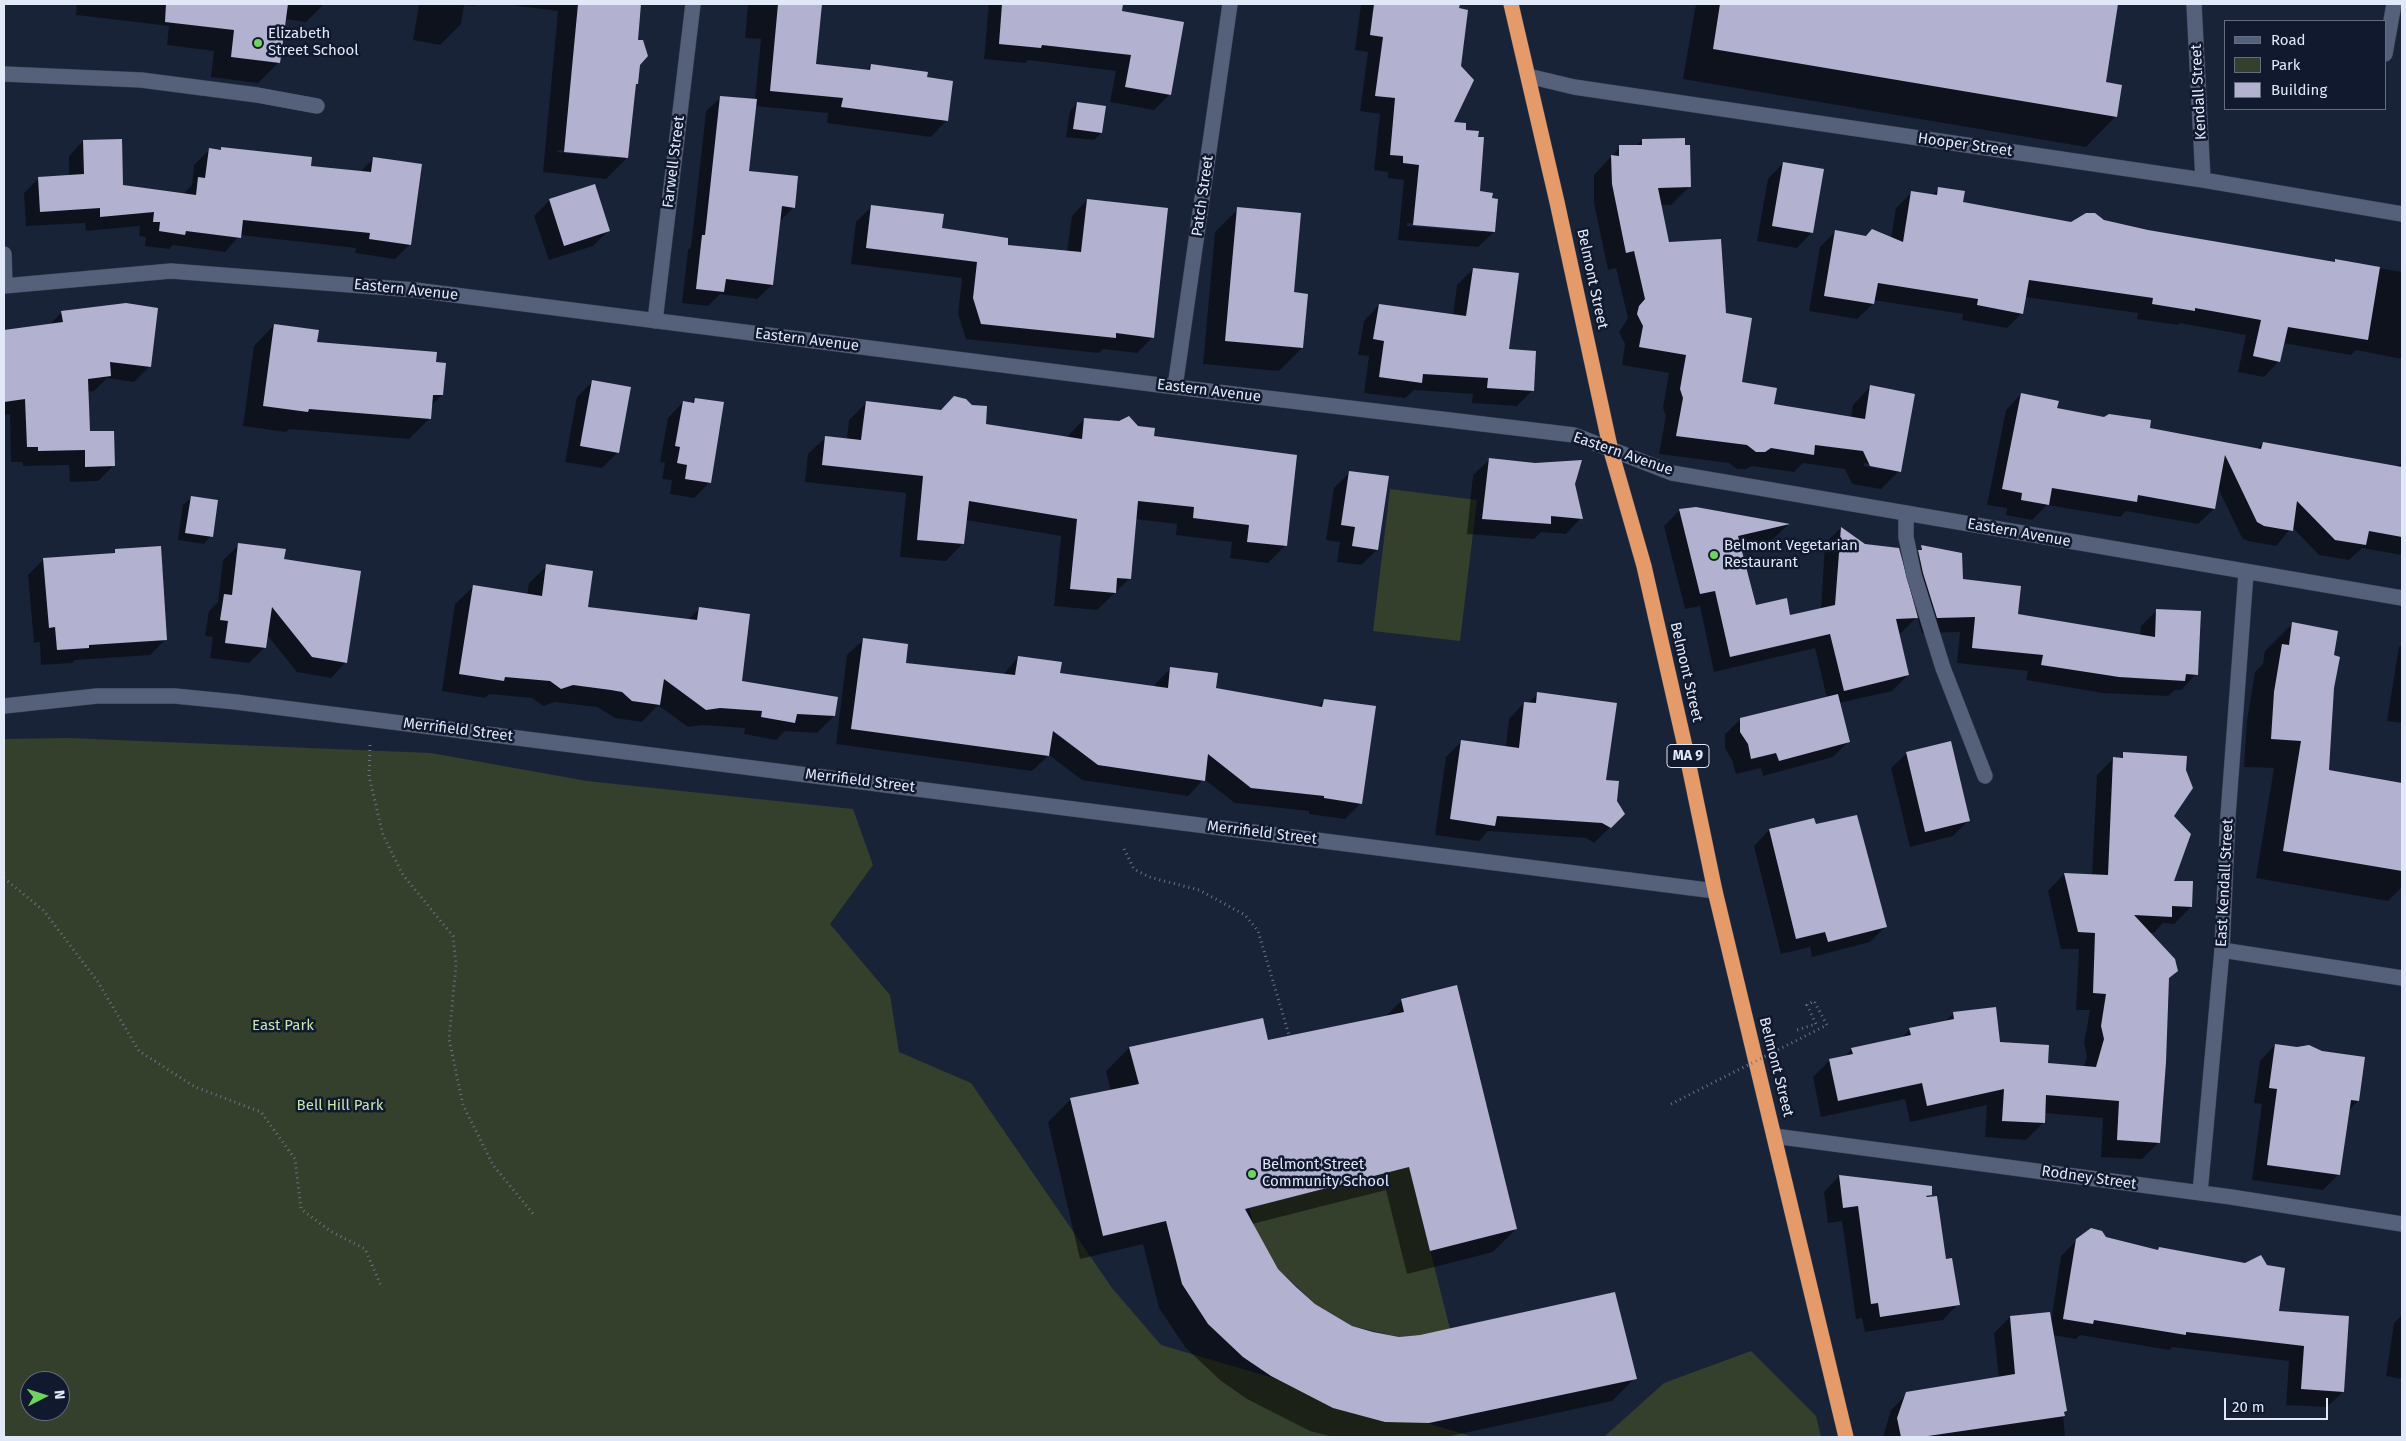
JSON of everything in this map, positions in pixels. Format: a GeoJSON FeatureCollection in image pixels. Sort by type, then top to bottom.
{"type":"FeatureCollection","features":[{"type":"Feature","properties":{"kind":"highway","name":"Belmont Street"},"geometry":{"type":"LineString","coordinates":[[1511,4],[1611,451],[1644,566],[1684,742],[1715,891],[1846,1437]]}},
{"type":"Feature","properties":{"kind":"street","name":"Farwell Street"},"geometry":{"type":"LineString","coordinates":[[655,321],[693,4]]}},
{"type":"Feature","properties":{"kind":"street","name":"Patch Street"},"geometry":{"type":"LineString","coordinates":[[1175,387],[1230,4]]}},
{"type":"Feature","properties":{"kind":"street","name":"Kendall Street"},"geometry":{"type":"LineString","coordinates":[[2194,4],[2203,180]]}},
{"type":"Feature","properties":{"kind":"street"},"geometry":{"type":"LineString","coordinates":[[2386,48],[2394,4]]}},
{"type":"Feature","properties":{"kind":"street"},"geometry":{"type":"LineString","coordinates":[[4,74],[142,80],[257,95],[316,106]]}},
{"type":"Feature","properties":{"kind":"street","name":"Hooper Street"},"geometry":{"type":"LineString","coordinates":[[1528,76],[1574,87],[2203,180],[2402,214]]}},
{"type":"Feature","properties":{"kind":"street"},"geometry":{"type":"LineString","coordinates":[[4,254],[4,286]]}},
{"type":"Feature","properties":{"kind":"street","name":"Eastern Avenue"},"geometry":{"type":"LineString","coordinates":[[4,286],[171,271],[415,290],[1574,436],[1672,473],[2246,573],[2402,598]]}},
{"type":"Feature","properties":{"kind":"street"},"geometry":{"type":"LineString","coordinates":[[1906,513],[1906,537],[1914,575],[1943,668],[1985,776]]}},
{"type":"Feature","properties":{"kind":"street","name":"East Kendall Street"},"geometry":{"type":"LineString","coordinates":[[2200,1193],[2222,950],[2228,816],[2246,573]]}},
{"type":"Feature","properties":{"kind":"street","name":"Merrifield Street"},"geometry":{"type":"LineString","coordinates":[[4,706],[97,696],[175,696],[371,719],[1715,891]]}},
{"type":"Feature","properties":{"kind":"street"},"geometry":{"type":"LineString","coordinates":[[2222,950],[2402,978]]}},
{"type":"Feature","properties":{"kind":"street","name":"Rodney Street"},"geometry":{"type":"LineString","coordinates":[[1774,1136],[2200,1193],[2402,1224]]}},
{"type":"Feature","properties":{"kind":"path"},"geometry":{"type":"LineString","coordinates":[[371,719],[369,776],[383,835],[403,875],[452,936],[456,966],[450,1039],[463,1105],[493,1165],[534,1215]]}},
{"type":"Feature","properties":{"kind":"path"},"geometry":{"type":"LineString","coordinates":[[1124,849],[1134,869],[1148,878],[1199,890],[1245,915],[1258,931],[1289,1035]]}},
{"type":"Feature","properties":{"kind":"path"},"geometry":{"type":"LineString","coordinates":[[4,878],[44,911],[98,982],[139,1051],[195,1087],[261,1112],[295,1159],[301,1209],[330,1231],[365,1249],[382,1288]]}},
{"type":"Feature","properties":{"kind":"path"},"geometry":{"type":"LineString","coordinates":[[1671,1104],[1827,1025],[1814,1001],[1807,1005],[1816,1024],[1797,1030]]}},
{"type":"Feature","properties":{"kind":"green space"},"geometry":{"type":"Polygon","coordinates":[[[1390,489],[1477,500],[1460,641],[1373,631],[1390,489]]]}},
{"type":"Feature","properties":{"kind":"green space","name":"Bell Hill Park"},"geometry":{"type":"Polygon","coordinates":[[[68,738],[431,753],[587,781],[853,809],[873,865],[830,924],[890,995],[899,1052],[971,1083],[1112,1288],[1161,1345],[1474,1437],[4,1437],[4,739],[68,738]]]}},
{"type":"Feature","properties":{"kind":"green space"},"geometry":{"type":"Polygon","coordinates":[[[1409,1167],[1450,1329],[1399,1337],[1352,1326],[1315,1304],[1278,1269],[1255,1230],[1249,1208],[1409,1167]]]}},
{"type":"Feature","properties":{"kind":"green space"},"geometry":{"type":"Polygon","coordinates":[[[1751,1351],[1816,1416],[1821,1437],[1604,1437],[1664,1383],[1751,1351]]]}},
{"type":"Feature","properties":{"kind":"building","name":"Elizabeth Street School"},"geometry":{"type":"Polygon","coordinates":[[[166,4],[288,4],[280,63],[231,57],[234,30],[165,22],[166,4]]]}},
{"type":"Feature","properties":{"kind":"building"},"geometry":{"type":"Polygon","coordinates":[[[578,4],[641,4],[638,40],[643,40],[648,56],[640,65],[638,84],[636,84],[628,158],[564,152],[578,4]]]}},
{"type":"Feature","properties":{"kind":"building"},"geometry":{"type":"Polygon","coordinates":[[[778,4],[822,4],[816,64],[870,70],[871,64],[928,72],[927,77],[953,81],[948,121],[841,107],[843,98],[770,91],[778,4]]]}},
{"type":"Feature","properties":{"kind":"building"},"geometry":{"type":"Polygon","coordinates":[[[1002,4],[1123,4],[1122,11],[1184,22],[1171,95],[1125,87],[1131,55],[1042,45],[1041,48],[999,44],[1002,4]]]}},
{"type":"Feature","properties":{"kind":"building"},"geometry":{"type":"Polygon","coordinates":[[[1374,4],[1460,4],[1459,8],[1468,10],[1461,66],[1474,80],[1454,122],[1466,123],[1466,130],[1479,131],[1478,137],[1484,137],[1480,191],[1493,193],[1492,198],[1498,199],[1495,232],[1413,225],[1419,165],[1403,163],[1403,156],[1390,155],[1395,98],[1375,96],[1383,37],[1370,35],[1374,4]]]}},
{"type":"Feature","properties":{"kind":"building"},"geometry":{"type":"Polygon","coordinates":[[[1720,4],[2118,4],[2106,82],[2122,85],[2117,117],[1713,49],[1720,4]]]}},
{"type":"Feature","properties":{"kind":"building"},"geometry":{"type":"Polygon","coordinates":[[[720,96],[757,99],[749,171],[798,176],[795,208],[782,206],[773,285],[726,279],[724,292],[696,289],[702,235],[705,235],[720,96]]]}},
{"type":"Feature","properties":{"kind":"building"},"geometry":{"type":"Polygon","coordinates":[[[1077,102],[1106,106],[1102,133],[1073,129],[1077,102]]]}},
{"type":"Feature","properties":{"kind":"building"},"geometry":{"type":"Polygon","coordinates":[[[1685,138],[1685,145],[1690,145],[1691,187],[1658,188],[1669,242],[1721,239],[1726,313],[1752,318],[1742,382],[1777,388],[1774,404],[1865,419],[1870,385],[1915,394],[1901,472],[1870,466],[1863,451],[1815,445],[1814,455],[1771,448],[1765,452],[1756,452],[1747,445],[1676,436],[1683,398],[1680,389],[1686,355],[1639,347],[1643,326],[1637,314],[1639,306],[1645,299],[1634,251],[1626,253],[1612,184],[1611,155],[1619,156],[1619,145],[1642,145],[1642,139],[1685,138]]]}},
{"type":"Feature","properties":{"kind":"building"},"geometry":{"type":"Polygon","coordinates":[[[122,139],[123,185],[196,195],[198,177],[205,178],[209,148],[221,150],[221,147],[312,157],[311,166],[371,172],[373,157],[422,164],[411,245],[369,239],[370,233],[243,220],[241,238],[186,231],[185,235],[159,231],[160,222],[153,222],[154,212],[100,217],[100,208],[40,212],[38,177],[84,174],[83,140],[122,139]]]}},
{"type":"Feature","properties":{"kind":"building"},"geometry":{"type":"Polygon","coordinates":[[[1783,162],[1824,169],[1813,233],[1772,226],[1783,162]]]}},
{"type":"Feature","properties":{"kind":"building"},"geometry":{"type":"Polygon","coordinates":[[[595,184],[610,231],[564,246],[549,199],[595,184]]]}},
{"type":"Feature","properties":{"kind":"building"},"geometry":{"type":"Polygon","coordinates":[[[1938,187],[1965,191],[1963,202],[2071,222],[2086,213],[2095,213],[2104,220],[2148,230],[2335,262],[2335,259],[2380,267],[2368,340],[2288,327],[2280,362],[2253,356],[2261,320],[2195,308],[2195,311],[2152,304],[2153,298],[2029,280],[2023,314],[1977,305],[1978,299],[1878,283],[1874,304],[1824,296],[1835,230],[1866,236],[1872,229],[1903,242],[1911,191],[1937,195],[1938,187]]]}},
{"type":"Feature","properties":{"kind":"building"},"geometry":{"type":"Polygon","coordinates":[[[1087,199],[1168,208],[1154,338],[1116,333],[1116,338],[981,324],[973,298],[977,262],[866,248],[871,205],[944,214],[942,228],[1008,238],[1008,245],[1081,252],[1087,199]]]}},
{"type":"Feature","properties":{"kind":"building"},"geometry":{"type":"Polygon","coordinates":[[[1237,207],[1301,213],[1294,292],[1308,294],[1303,348],[1225,341],[1237,207]]]}},
{"type":"Feature","properties":{"kind":"building"},"geometry":{"type":"Polygon","coordinates":[[[1473,268],[1519,273],[1509,349],[1536,351],[1534,391],[1487,388],[1488,378],[1423,374],[1422,383],[1379,377],[1384,341],[1373,339],[1379,304],[1466,316],[1473,268]]]}},
{"type":"Feature","properties":{"kind":"building"},"geometry":{"type":"Polygon","coordinates":[[[126,303],[158,308],[151,367],[110,362],[111,376],[88,379],[90,431],[114,431],[115,466],[85,467],[85,450],[38,451],[38,447],[27,447],[25,399],[4,402],[4,330],[63,322],[61,311],[126,303]]]}},
{"type":"Feature","properties":{"kind":"building"},"geometry":{"type":"Polygon","coordinates":[[[274,324],[319,330],[317,342],[437,352],[436,362],[446,363],[443,395],[433,395],[431,419],[309,409],[308,412],[263,406],[274,324]]]}},
{"type":"Feature","properties":{"kind":"building"},"geometry":{"type":"Polygon","coordinates":[[[592,380],[631,387],[619,453],[580,446],[592,380]]]}},
{"type":"Feature","properties":{"kind":"building"},"geometry":{"type":"Polygon","coordinates":[[[2021,393],[2059,401],[2057,408],[2104,417],[2109,414],[2151,420],[2150,428],[2261,449],[2263,442],[2402,467],[2402,537],[2369,531],[2366,545],[2335,540],[2297,501],[2293,531],[2264,526],[2257,522],[2225,455],[2215,509],[2138,495],[2137,502],[2052,488],[2049,505],[2021,500],[2022,493],[2002,489],[2021,393]]]}},
{"type":"Feature","properties":{"kind":"building"},"geometry":{"type":"Polygon","coordinates":[[[954,396],[966,399],[972,405],[987,406],[986,424],[1082,439],[1084,418],[1119,421],[1129,416],[1138,426],[1155,428],[1154,436],[1297,455],[1287,546],[1247,542],[1249,525],[1193,518],[1194,507],[1138,501],[1131,579],[1117,578],[1116,593],[1070,589],[1077,519],[969,501],[964,544],[917,540],[923,476],[822,465],[825,436],[861,440],[866,401],[941,410],[954,396]]]}},
{"type":"Feature","properties":{"kind":"building"},"geometry":{"type":"Polygon","coordinates":[[[695,398],[724,402],[711,483],[685,479],[687,465],[677,463],[680,447],[675,446],[683,401],[694,403],[695,398]]]}},
{"type":"Feature","properties":{"kind":"building"},"geometry":{"type":"Polygon","coordinates":[[[1489,458],[1535,463],[1582,460],[1575,484],[1583,519],[1551,516],[1551,524],[1482,519],[1489,458]]]}},
{"type":"Feature","properties":{"kind":"building"},"geometry":{"type":"Polygon","coordinates":[[[1349,471],[1389,476],[1378,550],[1352,546],[1355,527],[1341,525],[1349,471]]]}},
{"type":"Feature","properties":{"kind":"building"},"geometry":{"type":"Polygon","coordinates":[[[191,496],[218,500],[213,537],[185,533],[191,496]]]}},
{"type":"Feature","properties":{"kind":"building"},"geometry":{"type":"Polygon","coordinates":[[[1696,507],[1790,524],[1738,536],[1756,605],[1787,598],[1790,615],[1835,605],[1841,527],[1865,544],[1899,548],[1918,618],[1896,619],[1909,675],[1844,691],[1830,634],[1730,657],[1715,591],[1700,594],[1679,509],[1696,507]]]}},
{"type":"Feature","properties":{"kind":"building"},"geometry":{"type":"Polygon","coordinates":[[[238,543],[286,549],[284,559],[361,571],[347,663],[312,657],[272,607],[266,648],[225,643],[228,621],[220,620],[224,594],[232,595],[238,543]]]}},
{"type":"Feature","properties":{"kind":"building"},"geometry":{"type":"Polygon","coordinates":[[[1921,545],[1962,553],[1963,579],[2021,586],[2018,614],[2155,637],[2156,609],[2201,611],[2198,675],[2186,674],[2185,681],[2119,677],[2041,665],[2043,655],[1972,648],[1975,617],[1937,618],[1923,573],[1918,550],[1922,550],[1921,545]]]}},
{"type":"Feature","properties":{"kind":"building"},"geometry":{"type":"Polygon","coordinates":[[[161,546],[167,640],[89,645],[89,648],[57,650],[55,627],[49,628],[43,558],[115,553],[115,549],[161,546]]]}},
{"type":"Feature","properties":{"kind":"building"},"geometry":{"type":"Polygon","coordinates":[[[546,564],[593,571],[588,607],[697,620],[699,607],[750,614],[742,681],[838,697],[835,716],[797,714],[795,723],[761,717],[762,711],[720,708],[706,710],[664,679],[660,705],[632,701],[622,692],[611,690],[573,685],[561,689],[550,681],[505,677],[504,681],[459,674],[473,585],[542,596],[546,564]]]}},
{"type":"Feature","properties":{"kind":"building"},"geometry":{"type":"Polygon","coordinates":[[[2292,622],[2338,631],[2334,655],[2340,657],[2334,688],[2329,770],[2402,783],[2402,871],[2283,851],[2301,741],[2271,739],[2274,692],[2282,644],[2289,645],[2292,622]]]}},
{"type":"Feature","properties":{"kind":"building"},"geometry":{"type":"Polygon","coordinates":[[[863,638],[908,644],[906,663],[1015,675],[1018,656],[1062,662],[1060,673],[1168,688],[1170,667],[1218,673],[1216,688],[1322,707],[1324,699],[1376,706],[1362,804],[1324,798],[1324,796],[1251,788],[1208,754],[1205,781],[1098,765],[1053,731],[1049,756],[851,729],[863,638]]]}},
{"type":"Feature","properties":{"kind":"building"},"geometry":{"type":"Polygon","coordinates":[[[1537,692],[1617,703],[1606,780],[1619,781],[1617,801],[1625,814],[1611,828],[1602,823],[1497,816],[1495,826],[1450,819],[1461,740],[1519,748],[1524,702],[1536,703],[1537,692]]]}},
{"type":"Feature","properties":{"kind":"building"},"geometry":{"type":"Polygon","coordinates":[[[1838,694],[1850,742],[1779,761],[1776,753],[1751,759],[1748,744],[1740,732],[1740,718],[1838,694]]]}},
{"type":"Feature","properties":{"kind":"building"},"geometry":{"type":"Polygon","coordinates":[[[1951,741],[1970,821],[1925,832],[1906,752],[1951,741]]]}},
{"type":"Feature","properties":{"kind":"building"},"geometry":{"type":"Polygon","coordinates":[[[2123,752],[2187,756],[2186,770],[2193,788],[2174,816],[2191,834],[2174,881],[2193,881],[2192,907],[2172,906],[2172,917],[2134,915],[2175,959],[2178,971],[2169,978],[2166,1062],[2160,1143],[2117,1140],[2119,1101],[2046,1095],[2045,1123],[2002,1121],[2004,1089],[1927,1106],[1922,1083],[1838,1101],[1829,1059],[1853,1054],[1851,1048],[1911,1035],[1909,1028],[1954,1019],[1953,1012],[1996,1007],[2000,1042],[2049,1045],[2048,1063],[2096,1067],[2104,1039],[2101,1026],[2106,994],[2093,993],[2095,933],[2078,932],[2064,873],[2108,875],[2113,757],[2123,758],[2123,752]]]}},
{"type":"Feature","properties":{"kind":"building"},"geometry":{"type":"Polygon","coordinates":[[[1857,815],[1887,927],[1828,942],[1825,932],[1796,939],[1769,829],[1814,818],[1816,824],[1857,815]]]}},
{"type":"Feature","properties":{"kind":"building"},"geometry":{"type":"Polygon","coordinates":[[[1457,985],[1517,1229],[1430,1251],[1409,1167],[1245,1209],[1278,1269],[1296,1287],[1315,1304],[1352,1326],[1373,1332],[1399,1337],[1420,1335],[1615,1292],[1637,1379],[1429,1423],[1385,1422],[1333,1408],[1271,1376],[1243,1357],[1208,1324],[1182,1284],[1166,1221],[1103,1236],[1070,1098],[1139,1084],[1129,1047],[1263,1018],[1268,1040],[1404,1012],[1401,999],[1457,985]]]}},
{"type":"Feature","properties":{"kind":"building"},"geometry":{"type":"Polygon","coordinates":[[[2275,1044],[2297,1047],[2309,1045],[2322,1051],[2365,1057],[2359,1101],[2351,1100],[2340,1175],[2267,1165],[2277,1089],[2269,1088],[2275,1044]]]}},
{"type":"Feature","properties":{"kind":"building"},"geometry":{"type":"Polygon","coordinates":[[[1839,1175],[1932,1186],[1932,1195],[1926,1196],[1937,1196],[1946,1259],[1952,1258],[1960,1305],[1880,1317],[1878,1303],[1871,1304],[1858,1206],[1843,1208],[1839,1175]]]}},
{"type":"Feature","properties":{"kind":"building"},"geometry":{"type":"Polygon","coordinates":[[[2091,1228],[2102,1231],[2106,1237],[2158,1250],[2159,1247],[2245,1263],[2261,1255],[2267,1265],[2285,1268],[2279,1311],[2349,1316],[2344,1392],[2301,1389],[2304,1346],[2186,1332],[2186,1335],[2094,1320],[2093,1324],[2063,1319],[2076,1239],[2091,1228]]]}},
{"type":"Feature","properties":{"kind":"building"},"geometry":{"type":"Polygon","coordinates":[[[2050,1312],[2067,1411],[2064,1412],[2065,1416],[1921,1437],[1901,1437],[1897,1418],[1906,1392],[2015,1374],[2010,1316],[2050,1312]]]}},
{"type":"Feature","properties":{"kind":"place","name":"Elizabeth Street School"},"geometry":{"type":"Point","coordinates":[258,43]}},
{"type":"Feature","properties":{"kind":"place","name":"Belmont Vegetarian Restaurant"},"geometry":{"type":"Point","coordinates":[1714,555]}},
{"type":"Feature","properties":{"kind":"place","name":"Belmont Street Community School"},"geometry":{"type":"Point","coordinates":[1252,1174]}},
{"type":"Feature","properties":{"kind":"park label","name":"East Park"},"geometry":{"type":"Point","coordinates":[283,1026]}}]}
